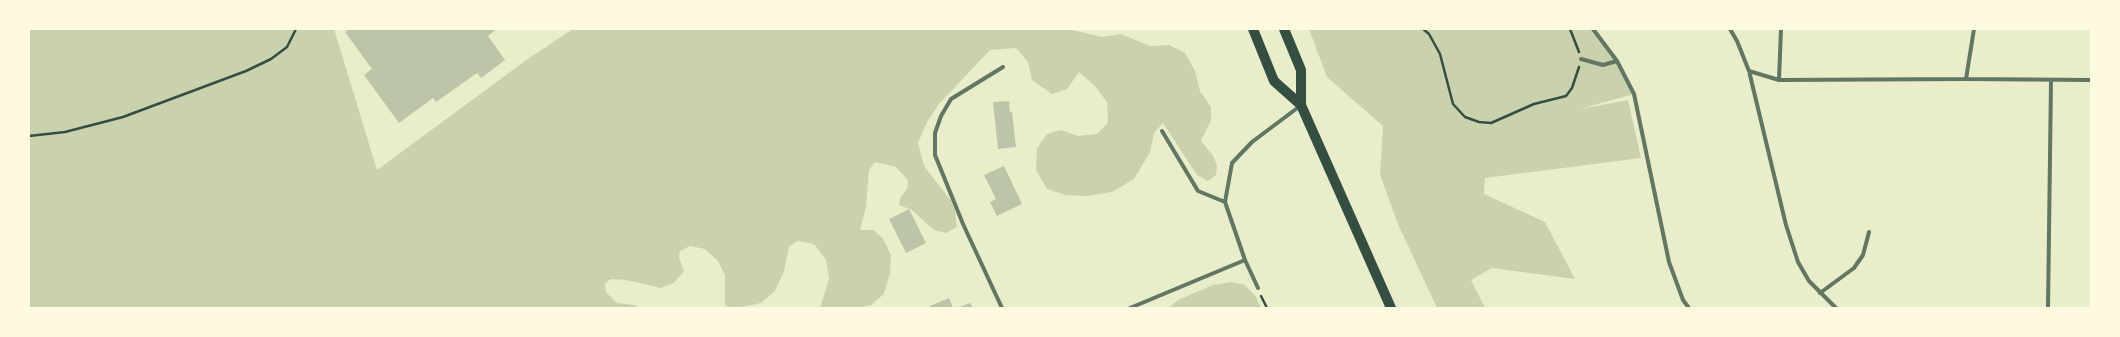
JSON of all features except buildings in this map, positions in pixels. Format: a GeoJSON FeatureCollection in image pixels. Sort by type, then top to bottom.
{"type":"FeatureCollection","features":[{"type":"Feature","properties":{"kind":"main road"},"geometry":{"type":"LineString","coordinates":[[1253,29],[1274,81],[1301,105]]}},
{"type":"Feature","properties":{"kind":"main road"},"geometry":{"type":"LineString","coordinates":[[1284,29],[1300,70],[1301,105],[1391,308]]}},
{"type":"Feature","properties":{"kind":"street"},"geometry":{"type":"LineString","coordinates":[[1593,29],[1617,61],[1634,94],[1669,262],[1683,300],[1689,308]]}},
{"type":"Feature","properties":{"kind":"street"},"geometry":{"type":"LineString","coordinates":[[1730,29],[1737,41],[1749,71],[1790,240],[1798,262],[1809,281],[1836,308]]}},
{"type":"Feature","properties":{"kind":"street"},"geometry":{"type":"LineString","coordinates":[[1779,80],[1781,29]]}},
{"type":"Feature","properties":{"kind":"street"},"geometry":{"type":"LineString","coordinates":[[1966,79],[1974,29]]}},
{"type":"Feature","properties":{"kind":"street"},"geometry":{"type":"LineString","coordinates":[[1581,59],[1603,65],[1617,61]]}},
{"type":"Feature","properties":{"kind":"street"},"geometry":{"type":"LineString","coordinates":[[1002,308],[963,224],[935,156],[935,133],[941,116],[951,99],[1003,67]]}},
{"type":"Feature","properties":{"kind":"street"},"geometry":{"type":"LineString","coordinates":[[1749,71],[1779,80],[2091,80]]}},
{"type":"Feature","properties":{"kind":"street"},"geometry":{"type":"LineString","coordinates":[[2048,308],[2051,81]]}},
{"type":"Feature","properties":{"kind":"street"},"geometry":{"type":"LineString","coordinates":[[1258,288],[1245,260],[1225,202],[1232,163],[1252,142],[1301,105]]}},
{"type":"Feature","properties":{"kind":"street"},"geometry":{"type":"LineString","coordinates":[[1162,131],[1198,192],[1225,202]]}},
{"type":"Feature","properties":{"kind":"street"},"geometry":{"type":"LineString","coordinates":[[1820,293],[1854,268],[1862,255],[1869,232]]}},
{"type":"Feature","properties":{"kind":"street"},"geometry":{"type":"LineString","coordinates":[[1130,308],[1245,260]]}},
{"type":"Feature","properties":{"kind":"path"},"geometry":{"type":"LineString","coordinates":[[29,136],[65,132],[123,117],[246,71],[271,59],[287,47],[296,29]]}},
{"type":"Feature","properties":{"kind":"path"},"geometry":{"type":"LineString","coordinates":[[1423,29],[1429,34],[1440,54],[1453,104],[1464,117],[1479,122],[1491,123],[1534,104],[1566,96],[1572,88],[1581,59],[1570,29]]}},
{"type":"Feature","properties":{"kind":"path"},"geometry":{"type":"LineString","coordinates":[[1258,288],[1267,308]]}},
{"type":"Feature","properties":{"kind":"green space"},"geometry":{"type":"Polygon","coordinates":[[[29,29],[334,29],[377,170],[525,61],[573,29],[1068,29],[1102,37],[1121,34],[1150,46],[1169,45],[1185,53],[1195,71],[1200,91],[1211,107],[1211,120],[1201,141],[1212,154],[1217,165],[1216,175],[1208,181],[1197,175],[1163,123],[1154,133],[1150,152],[1134,179],[1112,192],[1087,196],[1066,195],[1047,189],[1036,170],[1037,148],[1047,134],[1061,130],[1078,136],[1097,134],[1108,123],[1107,102],[1095,86],[1079,72],[1067,89],[1052,94],[1032,80],[1028,62],[1016,48],[990,50],[939,104],[927,122],[918,143],[924,166],[951,201],[955,211],[957,227],[946,233],[934,230],[912,210],[899,205],[900,198],[907,189],[908,180],[896,167],[875,162],[869,170],[866,207],[860,230],[873,230],[882,237],[891,255],[890,273],[884,294],[871,305],[858,308],[820,308],[829,279],[826,260],[814,244],[797,241],[789,247],[784,271],[775,291],[761,303],[737,308],[729,308],[725,304],[725,275],[718,261],[705,249],[690,246],[680,251],[679,257],[684,271],[674,283],[661,288],[626,280],[611,279],[605,283],[606,292],[617,303],[634,305],[641,308],[29,308],[29,29]]]}},
{"type":"Feature","properties":{"kind":"green space"},"geometry":{"type":"Polygon","coordinates":[[[1309,29],[1593,29],[1617,61],[1634,94],[1580,109],[1628,100],[1641,158],[1485,178],[1484,194],[1545,222],[1575,279],[1492,268],[1471,280],[1485,308],[1437,308],[1398,224],[1380,175],[1383,126],[1327,77],[1309,29]]]}},
{"type":"Feature","properties":{"kind":"green space"},"geometry":{"type":"Polygon","coordinates":[[[1231,282],[1245,285],[1256,297],[1261,308],[1168,308],[1178,300],[1213,285],[1231,282]]]}}]}
